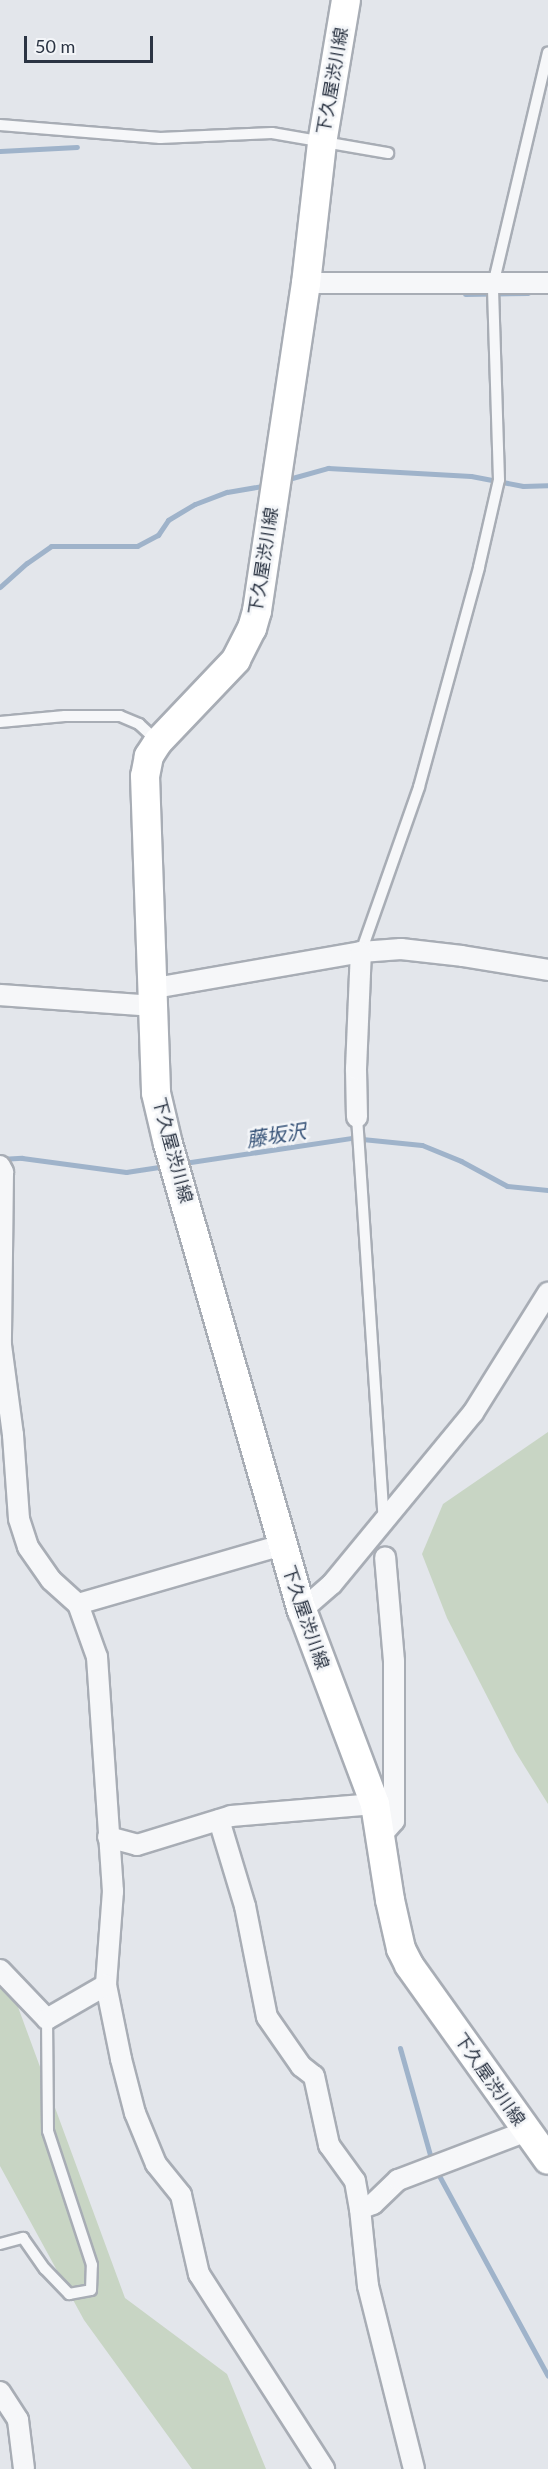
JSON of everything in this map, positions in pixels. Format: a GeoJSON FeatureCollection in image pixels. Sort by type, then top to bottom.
{"type":"FeatureCollection","features":[{"type":"Feature","properties":{"kind":"main road","name":"下久屋渋川線"},"geometry":{"type":"LineString","coordinates":[[346,0],[321,143],[306,283],[277,468],[261,593],[252,628],[236,660],[158,742],[149,756],[145,796],[155,997],[156,1093],[168,1144],[182,1185],[302,1610],[375,1804],[379,1838],[401,1949],[409,1965],[548,2160]]}},
{"type":"Feature","properties":{"kind":"street"},"geometry":{"type":"LineString","coordinates":[[306,283],[493,285],[548,283]]}},
{"type":"Feature","properties":{"kind":"street"},"geometry":{"type":"LineString","coordinates":[[0,995],[155,997],[361,952],[401,949],[548,970]]}},
{"type":"Feature","properties":{"kind":"street"},"geometry":{"type":"LineString","coordinates":[[357,1117],[356,1069],[361,952]]}},
{"type":"Feature","properties":{"kind":"street"},"geometry":{"type":"LineString","coordinates":[[0,1166],[3,1172],[1,1345],[13,1435],[19,1519],[28,1547],[51,1580],[78,1604],[97,1658],[112,1892],[106,1985],[121,2059],[135,2113],[156,2163],[181,2195],[199,2274],[324,2469]]}},
{"type":"Feature","properties":{"kind":"street"},"geometry":{"type":"LineString","coordinates":[[302,1610],[332,1584],[473,1413],[548,1293]]}},
{"type":"Feature","properties":{"kind":"street"},"geometry":{"type":"LineString","coordinates":[[78,1604],[282,1545]]}},
{"type":"Feature","properties":{"kind":"street"},"geometry":{"type":"LineString","coordinates":[[379,1838],[394,1821],[394,1661],[385,1557]]}},
{"type":"Feature","properties":{"kind":"street"},"geometry":{"type":"LineString","coordinates":[[108,1837],[138,1845],[231,1816],[375,1804]]}},
{"type":"Feature","properties":{"kind":"street"},"geometry":{"type":"LineString","coordinates":[[219,1820],[245,1906],[267,2018],[301,2066],[314,2076],[329,2145],[355,2181],[368,2286],[414,2469]]}},
{"type":"Feature","properties":{"kind":"street"},"geometry":{"type":"LineString","coordinates":[[0,1970],[47,2019],[106,1985]]}},
{"type":"Feature","properties":{"kind":"street"},"geometry":{"type":"LineString","coordinates":[[360,2209],[373,2204],[398,2180],[527,2131]]}},
{"type":"Feature","properties":{"kind":"street"},"geometry":{"type":"LineString","coordinates":[[0,2392],[18,2420],[24,2469]]}},
{"type":"Feature","properties":{"kind":"lane"},"geometry":{"type":"LineString","coordinates":[[361,952],[419,788],[499,480],[493,285],[548,52]]}},
{"type":"Feature","properties":{"kind":"lane"},"geometry":{"type":"LineString","coordinates":[[0,125],[160,138],[272,133],[388,153]]}},
{"type":"Feature","properties":{"kind":"lane"},"geometry":{"type":"LineString","coordinates":[[0,722],[65,716],[120,716],[139,724],[158,742]]}},
{"type":"Feature","properties":{"kind":"lane"},"geometry":{"type":"LineString","coordinates":[[357,1117],[384,1521]]}},
{"type":"Feature","properties":{"kind":"lane"},"geometry":{"type":"LineString","coordinates":[[0,2244],[23,2238],[45,2270],[69,2294],[91,2289],[92,2265],[48,2131],[47,2019]]}},
{"type":"Feature","properties":{"kind":"green space"},"geometry":{"type":"Polygon","coordinates":[[[548,1432],[548,1804],[515,1751],[447,1618],[422,1554],[443,1504],[548,1432]]]}},
{"type":"Feature","properties":{"kind":"green space"},"geometry":{"type":"Polygon","coordinates":[[[0,1958],[125,2298],[227,2374],[266,2469],[192,2469],[84,2320],[0,2166],[0,1958]]]}},
{"type":"Feature","properties":{"kind":"waterway"},"geometry":{"type":"LineString","coordinates":[[0,151],[77,147]]}},
{"type":"Feature","properties":{"kind":"waterway"},"geometry":{"type":"LineString","coordinates":[[465,294],[528,293]]}},
{"type":"Feature","properties":{"kind":"waterway"},"geometry":{"type":"LineString","coordinates":[[285,480],[328,468],[471,476],[523,486],[548,485]]}},
{"type":"Feature","properties":{"kind":"waterway"},"geometry":{"type":"LineString","coordinates":[[0,587],[51,546],[137,546],[158,535],[168,520],[195,504],[227,492],[268,485]]}},
{"type":"Feature","properties":{"kind":"waterway","name":"藤坂沢"},"geometry":{"type":"LineString","coordinates":[[184,1163],[352,1138],[422,1145],[461,1161],[507,1186],[548,1190]]}},
{"type":"Feature","properties":{"kind":"waterway","name":"藤坂沢"},"geometry":{"type":"LineString","coordinates":[[0,1159],[22,1158],[126,1172],[166,1166]]}},
{"type":"Feature","properties":{"kind":"waterway"},"geometry":{"type":"LineString","coordinates":[[400,2048],[432,2162]]}},
{"type":"Feature","properties":{"kind":"waterway"},"geometry":{"type":"LineString","coordinates":[[436,2170],[548,2376]]}}]}
